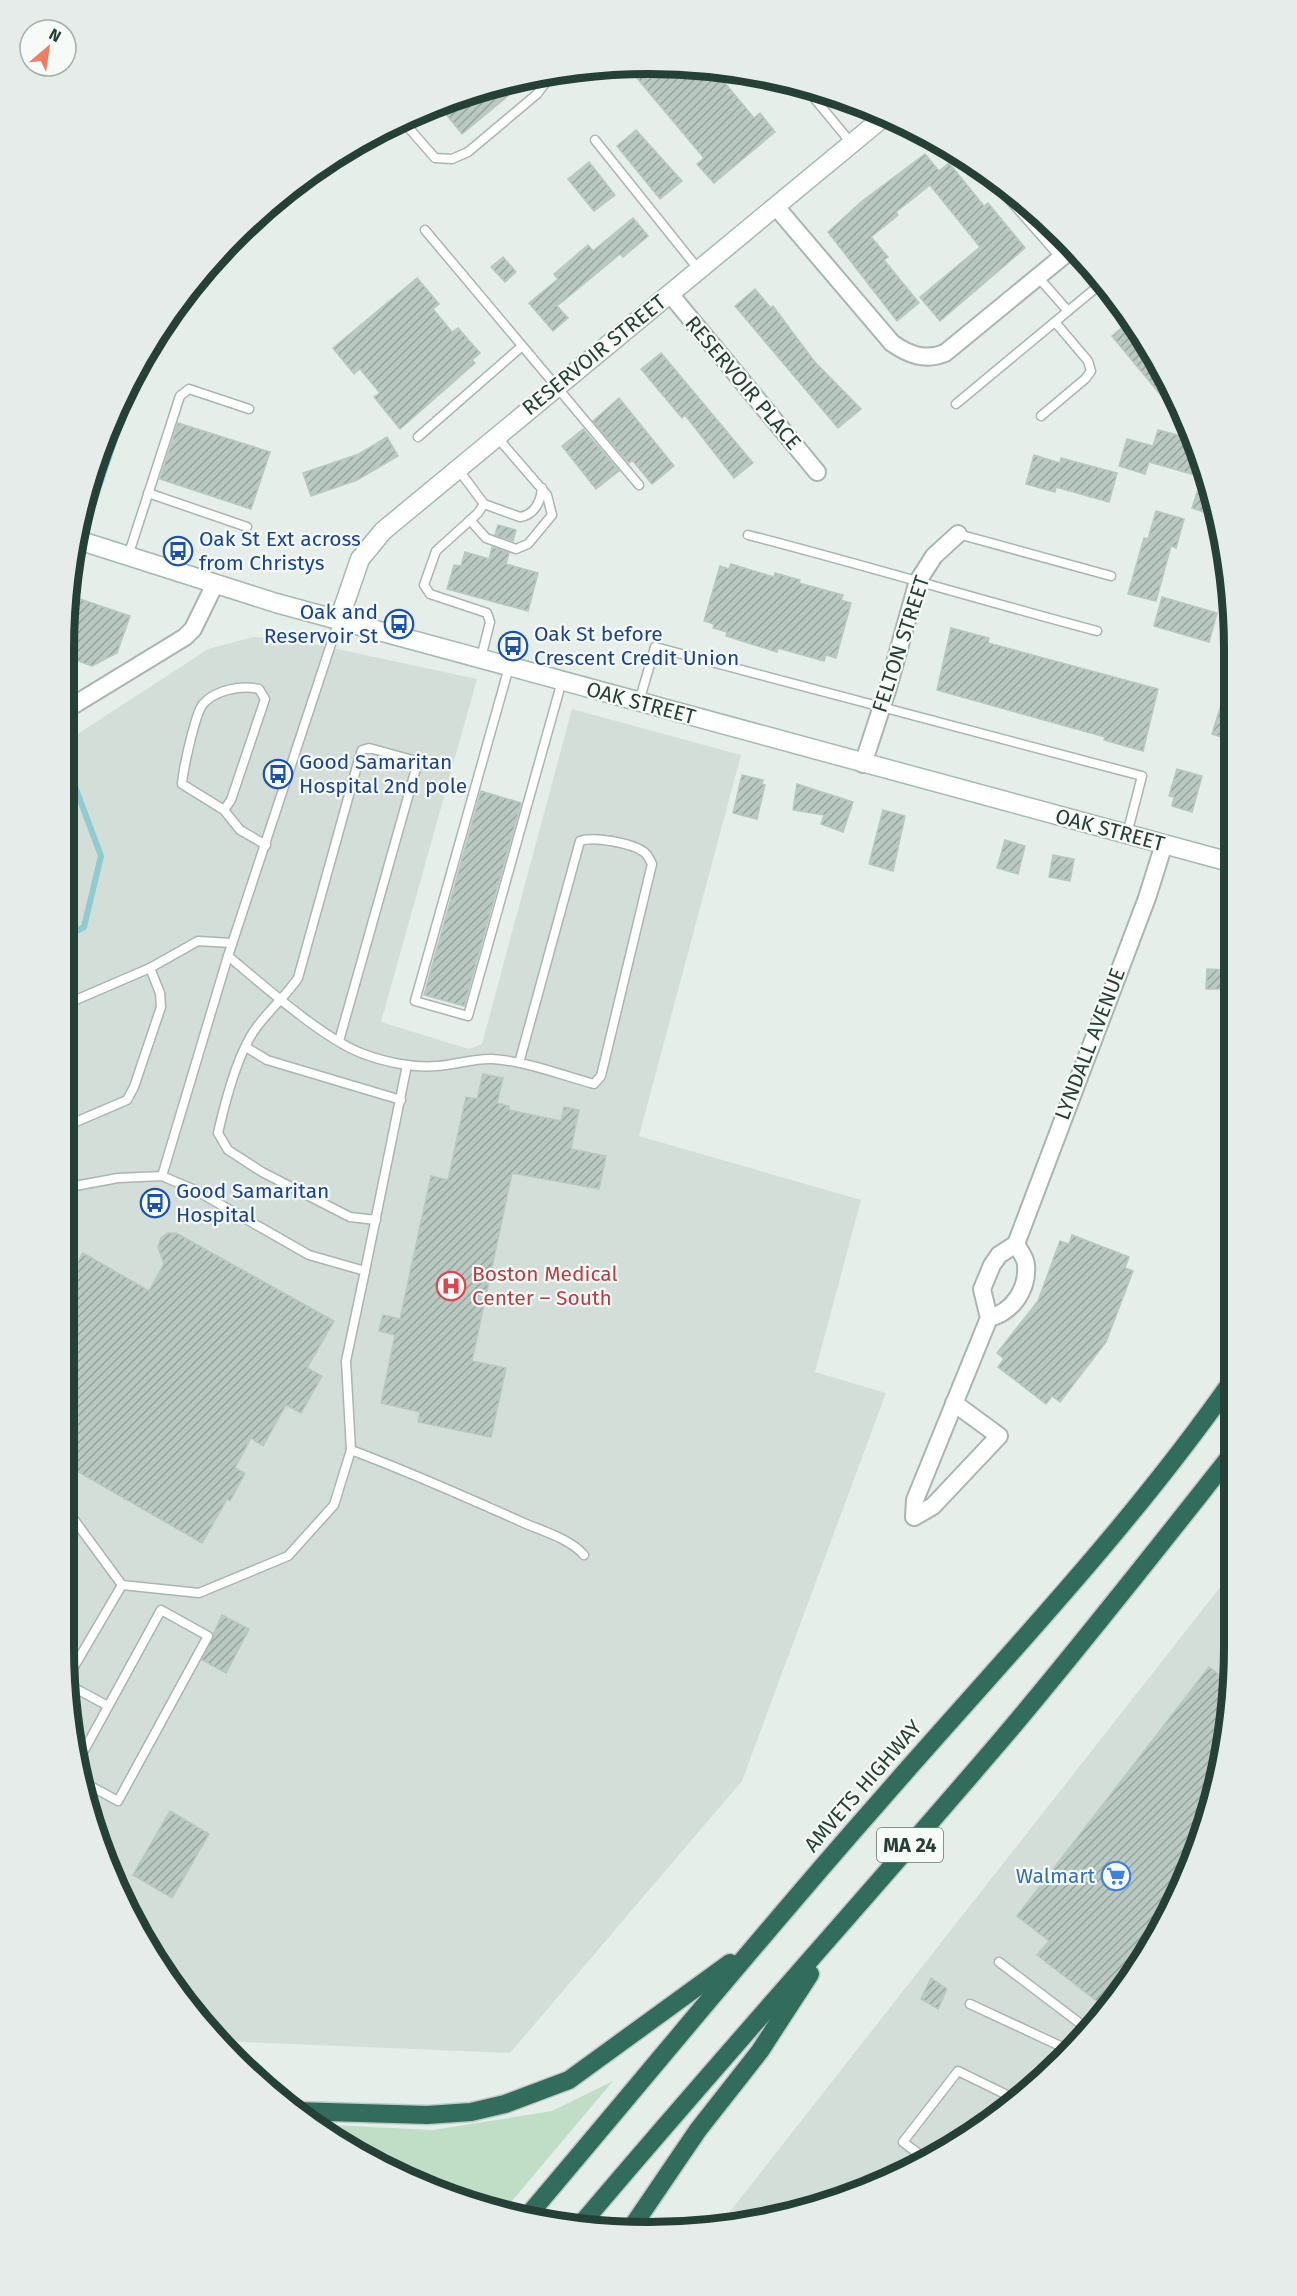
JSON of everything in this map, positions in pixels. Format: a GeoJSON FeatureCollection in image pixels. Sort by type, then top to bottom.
{"type":"FeatureCollection","features":[{"type":"Feature","properties":{"kind":"highway","name":"AMVETS HIGHWAY"},"geometry":{"type":"LineString","coordinates":[[532,2210],[751,1948],[1082,1570],[1200,1426],[1224,1393]]}},
{"type":"Feature","properties":{"kind":"highway","name":"MA 24"},"geometry":{"type":"LineString","coordinates":[[586,2219],[706,2076],[839,1928],[1004,1737],[1224,1464]]}},
{"type":"Feature","properties":{"kind":"highway"},"geometry":{"type":"LineString","coordinates":[[636,2222],[698,2130],[760,2051],[839,1928]]}},
{"type":"Feature","properties":{"kind":"highway"},"geometry":{"type":"LineString","coordinates":[[308,2111],[427,2115],[471,2112],[505,2104],[569,2080],[751,1948]]}},
{"type":"Feature","properties":{"kind":"main road","name":"RESERVOIR STREET"},"geometry":{"type":"LineString","coordinates":[[339,620],[355,571],[365,550],[383,531],[556,386],[777,208],[879,121]]}},
{"type":"Feature","properties":{"kind":"main road","name":"OAK STREET"},"geometry":{"type":"LineString","coordinates":[[84,542],[214,584],[339,620],[1224,860]]}},
{"type":"Feature","properties":{"kind":"street"},"geometry":{"type":"LineString","coordinates":[[777,208],[892,344],[915,356],[935,356],[945,353],[1066,254]]}},
{"type":"Feature","properties":{"kind":"street","name":"RESERVOIR PLACE"},"geometry":{"type":"LineString","coordinates":[[669,294],[817,472]]}},
{"type":"Feature","properties":{"kind":"street","name":"FELTON STREET"},"geometry":{"type":"LineString","coordinates":[[863,764],[918,581],[934,556],[958,534]]}},
{"type":"Feature","properties":{"kind":"street"},"geometry":{"type":"LineString","coordinates":[[74,705],[185,637],[193,629],[214,584]]}},
{"type":"Feature","properties":{"kind":"street","name":"LYNDALL AVENUE"},"geometry":{"type":"LineString","coordinates":[[989,1318],[982,1289],[999,1255],[1016,1244],[1147,898],[1164,844]]}},
{"type":"Feature","properties":{"kind":"street"},"geometry":{"type":"LineString","coordinates":[[954,1403],[999,1436],[933,1506],[914,1517],[915,1500],[954,1403],[989,1318],[1001,1315],[1016,1303],[1025,1279],[1027,1263],[1016,1244]]}},
{"type":"Feature","properties":{"kind":"lane"},"geometry":{"type":"LineString","coordinates":[[408,127],[435,158],[452,159],[468,152],[537,94],[545,83]]}},
{"type":"Feature","properties":{"kind":"lane"},"geometry":{"type":"LineString","coordinates":[[814,98],[852,144]]}},
{"type":"Feature","properties":{"kind":"lane"},"geometry":{"type":"LineString","coordinates":[[595,140],[699,270]]}},
{"type":"Feature","properties":{"kind":"lane"},"geometry":{"type":"LineString","coordinates":[[425,230],[639,485]]}},
{"type":"Feature","properties":{"kind":"lane"},"geometry":{"type":"LineString","coordinates":[[1038,277],[1068,311]]}},
{"type":"Feature","properties":{"kind":"lane"},"geometry":{"type":"LineString","coordinates":[[956,404],[1096,288]]}},
{"type":"Feature","properties":{"kind":"lane"},"geometry":{"type":"LineString","coordinates":[[1041,416],[1085,379],[1091,371],[1088,361],[1055,322]]}},
{"type":"Feature","properties":{"kind":"lane"},"geometry":{"type":"LineString","coordinates":[[418,437],[521,347]]}},
{"type":"Feature","properties":{"kind":"lane"},"geometry":{"type":"LineString","coordinates":[[128,556],[180,396],[189,389],[249,410]]}},
{"type":"Feature","properties":{"kind":"lane"},"geometry":{"type":"LineString","coordinates":[[470,520],[481,534],[492,542],[520,549],[538,534],[552,515],[550,502],[542,488],[496,436]]}},
{"type":"Feature","properties":{"kind":"lane"},"geometry":{"type":"LineString","coordinates":[[458,469],[484,504],[501,512],[525,516],[536,507],[542,488]]}},
{"type":"Feature","properties":{"kind":"lane"},"geometry":{"type":"LineString","coordinates":[[148,493],[247,527]]}},
{"type":"Feature","properties":{"kind":"lane"},"geometry":{"type":"LineString","coordinates":[[481,659],[490,622],[487,613],[430,594],[424,585],[435,551],[470,520],[484,504]]}},
{"type":"Feature","properties":{"kind":"lane"},"geometry":{"type":"LineString","coordinates":[[748,534],[1096,632]]}},
{"type":"Feature","properties":{"kind":"lane"},"geometry":{"type":"LineString","coordinates":[[958,534],[1112,576]]}},
{"type":"Feature","properties":{"kind":"lane"},"geometry":{"type":"LineString","coordinates":[[162,1176],[232,943],[339,620]]}},
{"type":"Feature","properties":{"kind":"lane"},"geometry":{"type":"LineString","coordinates":[[639,702],[655,647],[1142,776],[1127,835]]}},
{"type":"Feature","properties":{"kind":"lane"},"geometry":{"type":"LineString","coordinates":[[509,667],[415,1001],[468,1016],[561,681]]}},
{"type":"Feature","properties":{"kind":"lane"},"geometry":{"type":"LineString","coordinates":[[224,810],[231,800],[265,699],[259,689],[248,686],[214,694],[202,706],[183,770],[182,784],[224,810],[240,830],[266,844]]}},
{"type":"Feature","properties":{"kind":"lane"},"geometry":{"type":"LineString","coordinates":[[339,1041],[417,765],[413,760],[369,748],[363,750],[298,978],[283,999],[256,1028],[246,1047],[225,1103],[218,1133],[228,1150],[262,1172],[350,1217],[376,1220]]}},
{"type":"Feature","properties":{"kind":"lane"},"geometry":{"type":"LineString","coordinates":[[228,956],[339,1041],[361,1053],[407,1065],[437,1066],[489,1059],[519,1063],[594,1084],[601,1076],[652,864],[646,853],[634,847],[590,837],[580,842],[519,1063]]}},
{"type":"Feature","properties":{"kind":"lane"},"geometry":{"type":"LineString","coordinates":[[74,1001],[150,968],[198,941],[232,943]]}},
{"type":"Feature","properties":{"kind":"lane"},"geometry":{"type":"LineString","coordinates":[[74,1123],[126,1100],[134,1087],[161,1007],[160,993],[150,968]]}},
{"type":"Feature","properties":{"kind":"lane"},"geometry":{"type":"LineString","coordinates":[[246,1047],[267,1060],[401,1100]]}},
{"type":"Feature","properties":{"kind":"lane"},"geometry":{"type":"LineString","coordinates":[[74,1520],[122,1585],[199,1593],[288,1556],[334,1505],[351,1450],[346,1361],[407,1065]]}},
{"type":"Feature","properties":{"kind":"lane"},"geometry":{"type":"LineString","coordinates":[[74,1186],[118,1178],[162,1176],[195,1190],[309,1255],[365,1271]]}},
{"type":"Feature","properties":{"kind":"lane"},"geometry":{"type":"LineString","coordinates":[[351,1450],[456,1492],[578,1548],[584,1555]]}},
{"type":"Feature","properties":{"kind":"lane"},"geometry":{"type":"LineString","coordinates":[[74,1666],[122,1585]]}},
{"type":"Feature","properties":{"kind":"lane"},"geometry":{"type":"LineString","coordinates":[[83,1752],[161,1610],[208,1636],[118,1801],[91,1786]]}},
{"type":"Feature","properties":{"kind":"lane"},"geometry":{"type":"LineString","coordinates":[[75,1689],[108,1707]]}},
{"type":"Feature","properties":{"kind":"lane"},"geometry":{"type":"LineString","coordinates":[[999,1962],[1082,2025]]}},
{"type":"Feature","properties":{"kind":"lane"},"geometry":{"type":"LineString","coordinates":[[970,2004],[1062,2047]]}},
{"type":"Feature","properties":{"kind":"lane"},"geometry":{"type":"LineString","coordinates":[[919,2154],[903,2142],[958,2072],[1009,2096]]}},
{"type":"Feature","properties":{"kind":"shaded area","name":"Boston Medical Center – South"},"geometry":{"type":"Polygon","coordinates":[[[253,637],[300,641],[477,679],[381,1022],[469,1049],[482,1044],[572,709],[741,755],[639,1136],[861,1200],[815,1372],[886,1393],[742,1781],[510,2053],[230,2042],[192,1998],[170,1967],[133,1902],[104,1832],[85,1760],[78,1723],[74,1648],[74,736],[208,649],[253,637]]]}},
{"type":"Feature","properties":{"kind":"shaded area"},"geometry":{"type":"Polygon","coordinates":[[[1224,1582],[1224,1648],[1219,1723],[1204,1796],[1180,1868],[1164,1902],[1127,1967],[1105,1998],[1081,2027],[1028,2080],[968,2126],[936,2145],[869,2179],[833,2192],[797,2203],[725,2218],[1224,1582]]]}},
{"type":"Feature","properties":{"kind":"green space"},"geometry":{"type":"Polygon","coordinates":[[[613,2081],[509,2205],[428,2179],[394,2163],[327,2125],[433,2130],[552,2111],[613,2081]]]}},
{"type":"Feature","properties":{"kind":"building"},"geometry":{"type":"Polygon","coordinates":[[[634,74],[728,79],[724,82],[754,118],[760,113],[775,132],[714,183],[697,164],[704,158],[634,74]]]}},
{"type":"Feature","properties":{"kind":"building"},"geometry":{"type":"Polygon","coordinates":[[[516,89],[462,134],[446,114],[451,110],[516,89]]]}},
{"type":"Feature","properties":{"kind":"building"},"geometry":{"type":"Polygon","coordinates":[[[636,130],[682,181],[660,199],[617,146],[636,130]]]}},
{"type":"Feature","properties":{"kind":"building"},"geometry":{"type":"Polygon","coordinates":[[[925,154],[939,171],[949,163],[984,206],[988,203],[1025,248],[940,321],[920,297],[980,247],[930,185],[896,212],[898,215],[871,237],[888,257],[884,260],[919,303],[897,321],[828,232],[861,202],[925,154]]]}},
{"type":"Feature","properties":{"kind":"building"},"geometry":{"type":"Polygon","coordinates":[[[589,162],[615,195],[594,211],[568,179],[589,162]]]}},
{"type":"Feature","properties":{"kind":"building"},"geometry":{"type":"Polygon","coordinates":[[[633,218],[648,236],[623,257],[620,254],[557,306],[568,318],[553,331],[529,303],[558,279],[554,274],[588,245],[593,251],[633,218]]]}},
{"type":"Feature","properties":{"kind":"building"},"geometry":{"type":"Polygon","coordinates":[[[503,257],[516,272],[505,282],[491,267],[503,257]]]}},
{"type":"Feature","properties":{"kind":"building"},"geometry":{"type":"Polygon","coordinates":[[[417,278],[439,304],[433,309],[452,332],[458,328],[480,353],[472,360],[475,363],[400,429],[374,397],[380,393],[360,369],[354,374],[333,348],[417,278]]]}},
{"type":"Feature","properties":{"kind":"building"},"geometry":{"type":"Polygon","coordinates":[[[755,289],[771,308],[773,306],[814,361],[861,409],[838,428],[735,306],[755,289]]]}},
{"type":"Feature","properties":{"kind":"building"},"geometry":{"type":"Polygon","coordinates":[[[1124,325],[1169,405],[1169,405],[1112,336],[1124,325]]]}},
{"type":"Feature","properties":{"kind":"building"},"geometry":{"type":"Polygon","coordinates":[[[661,353],[753,463],[734,478],[685,415],[682,418],[641,369],[661,353]]]}},
{"type":"Feature","properties":{"kind":"building"},"geometry":{"type":"Polygon","coordinates":[[[619,398],[674,466],[652,484],[632,460],[629,463],[593,421],[619,398]]]}},
{"type":"Feature","properties":{"kind":"building"},"geometry":{"type":"Polygon","coordinates":[[[178,423],[270,452],[251,509],[160,479],[178,423]]]}},
{"type":"Feature","properties":{"kind":"building"},"geometry":{"type":"Polygon","coordinates":[[[583,429],[619,471],[596,489],[562,446],[583,429]]]}},
{"type":"Feature","properties":{"kind":"building"},"geometry":{"type":"Polygon","coordinates":[[[1158,430],[1183,436],[1196,475],[1149,462],[1145,474],[1119,466],[1127,439],[1153,446],[1158,430]]]}},
{"type":"Feature","properties":{"kind":"building"},"geometry":{"type":"Polygon","coordinates":[[[387,437],[398,456],[357,480],[311,496],[303,473],[359,454],[387,437]]]}},
{"type":"Feature","properties":{"kind":"building"},"geometry":{"type":"Polygon","coordinates":[[[1034,455],[1060,463],[1061,458],[1117,473],[1109,502],[1056,487],[1055,492],[1026,484],[1034,455]]]}},
{"type":"Feature","properties":{"kind":"building"},"geometry":{"type":"Polygon","coordinates":[[[1199,485],[1207,513],[1192,508],[1199,485]]]}},
{"type":"Feature","properties":{"kind":"building"},"geometry":{"type":"Polygon","coordinates":[[[1156,511],[1184,519],[1176,548],[1171,546],[1156,601],[1128,594],[1144,538],[1148,539],[1156,511]]]}},
{"type":"Feature","properties":{"kind":"building"},"geometry":{"type":"Polygon","coordinates":[[[498,525],[516,530],[513,541],[495,535],[498,525]]]}},
{"type":"Feature","properties":{"kind":"building"},"geometry":{"type":"Polygon","coordinates":[[[492,547],[509,553],[506,564],[538,573],[528,611],[447,589],[454,565],[461,566],[465,552],[489,559],[492,547]]]}},
{"type":"Feature","properties":{"kind":"building"},"geometry":{"type":"Polygon","coordinates":[[[731,564],[774,577],[775,573],[800,580],[799,583],[843,595],[841,600],[851,603],[836,658],[826,655],[824,661],[778,648],[777,652],[726,636],[727,632],[713,628],[714,624],[704,621],[720,566],[729,569],[731,564]]]}},
{"type":"Feature","properties":{"kind":"building"},"geometry":{"type":"Polygon","coordinates":[[[1162,597],[1217,613],[1209,642],[1154,626],[1162,597]]]}},
{"type":"Feature","properties":{"kind":"building"},"geometry":{"type":"Polygon","coordinates":[[[76,598],[130,616],[117,653],[92,666],[74,660],[76,598]]]}},
{"type":"Feature","properties":{"kind":"building"},"geometry":{"type":"Polygon","coordinates":[[[951,628],[989,638],[988,643],[1158,689],[1143,751],[1104,740],[1105,737],[937,690],[951,628]]]}},
{"type":"Feature","properties":{"kind":"building"},"geometry":{"type":"Polygon","coordinates":[[[1224,695],[1224,738],[1212,734],[1224,695]]]}},
{"type":"Feature","properties":{"kind":"building"},"geometry":{"type":"Polygon","coordinates":[[[1177,769],[1202,776],[1192,812],[1172,806],[1174,797],[1169,796],[1177,769]]]}},
{"type":"Feature","properties":{"kind":"building"},"geometry":{"type":"Polygon","coordinates":[[[742,775],[763,780],[762,784],[765,785],[757,819],[733,813],[742,775]]]}},
{"type":"Feature","properties":{"kind":"building"},"geometry":{"type":"Polygon","coordinates":[[[797,784],[853,802],[843,832],[821,824],[824,815],[793,810],[797,784]]]}},
{"type":"Feature","properties":{"kind":"building"},"geometry":{"type":"Polygon","coordinates":[[[481,791],[521,803],[464,1006],[424,995],[481,791]]]}},
{"type":"Feature","properties":{"kind":"building"},"geometry":{"type":"Polygon","coordinates":[[[883,810],[905,816],[893,871],[869,864],[883,810]]]}},
{"type":"Feature","properties":{"kind":"building"},"geometry":{"type":"Polygon","coordinates":[[[1005,840],[1025,846],[1018,874],[997,868],[1005,840]]]}},
{"type":"Feature","properties":{"kind":"building"},"geometry":{"type":"Polygon","coordinates":[[[1053,855],[1074,859],[1070,881],[1049,877],[1053,855]]]}},
{"type":"Feature","properties":{"kind":"building"},"geometry":{"type":"Polygon","coordinates":[[[1207,969],[1224,970],[1224,989],[1206,989],[1207,969]]]}},
{"type":"Feature","properties":{"kind":"building"},"geometry":{"type":"Polygon","coordinates":[[[483,1074],[503,1078],[497,1103],[509,1106],[509,1110],[561,1121],[564,1107],[579,1110],[571,1149],[606,1156],[599,1189],[512,1173],[472,1361],[506,1368],[491,1437],[418,1422],[420,1412],[381,1403],[395,1335],[379,1331],[383,1315],[400,1319],[431,1176],[448,1180],[466,1097],[477,1099],[483,1074]]]}},
{"type":"Feature","properties":{"kind":"building"},"geometry":{"type":"Polygon","coordinates":[[[168,1233],[176,1233],[334,1321],[307,1368],[322,1376],[301,1413],[286,1405],[263,1446],[251,1438],[235,1468],[245,1473],[230,1501],[227,1499],[202,1543],[74,1469],[74,1268],[83,1253],[149,1291],[164,1264],[158,1247],[161,1238],[168,1233]]]}},
{"type":"Feature","properties":{"kind":"building"},"geometry":{"type":"Polygon","coordinates":[[[1072,1235],[1129,1257],[1125,1268],[1133,1271],[1106,1342],[1060,1402],[1052,1396],[1046,1404],[998,1367],[1004,1359],[997,1353],[1038,1301],[1060,1241],[1069,1244],[1072,1235]]]}},
{"type":"Feature","properties":{"kind":"building"},"geometry":{"type":"Polygon","coordinates":[[[222,1615],[249,1629],[226,1673],[202,1660],[222,1615]]]}},
{"type":"Feature","properties":{"kind":"building","name":"Walmart"},"geometry":{"type":"Polygon","coordinates":[[[1209,1667],[1222,1677],[1219,1723],[1212,1760],[1204,1796],[1180,1868],[1146,1935],[1127,1967],[1100,2004],[1037,1955],[1049,1941],[1017,1916],[1209,1667]]]}},
{"type":"Feature","properties":{"kind":"building"},"geometry":{"type":"Polygon","coordinates":[[[170,1811],[209,1834],[172,1898],[133,1875],[170,1811]]]}},
{"type":"Feature","properties":{"kind":"building"},"geometry":{"type":"Polygon","coordinates":[[[931,1978],[947,1989],[938,2009],[921,1999],[931,1978]]]}},
{"type":"Feature","properties":{"kind":"waterway"},"geometry":{"type":"LineString","coordinates":[[93,505],[123,416]]}},
{"type":"Feature","properties":{"kind":"waterway"},"geometry":{"type":"LineString","coordinates":[[74,784],[101,856],[84,927],[74,932]]}},
{"type":"Feature","properties":{"kind":"place","name":"Oak St Ext across from Christys"},"geometry":{"type":"Point","coordinates":[178,551]}},
{"type":"Feature","properties":{"kind":"place","name":"Oak and Reservoir St"},"geometry":{"type":"Point","coordinates":[399,624]}},
{"type":"Feature","properties":{"kind":"place","name":"Oak St before Crescent Credit Union"},"geometry":{"type":"Point","coordinates":[513,646]}},
{"type":"Feature","properties":{"kind":"place","name":"Good Samaritan Hospital 2nd pole"},"geometry":{"type":"Point","coordinates":[278,774]}},
{"type":"Feature","properties":{"kind":"place","name":"Good Samaritan Hospital"},"geometry":{"type":"Point","coordinates":[155,1203]}},
{"type":"Feature","properties":{"kind":"place","name":"Boston Medical Center – South"},"geometry":{"type":"Point","coordinates":[451,1286]}},
{"type":"Feature","properties":{"kind":"place","name":"Walmart"},"geometry":{"type":"Point","coordinates":[1116,1876]}}]}
